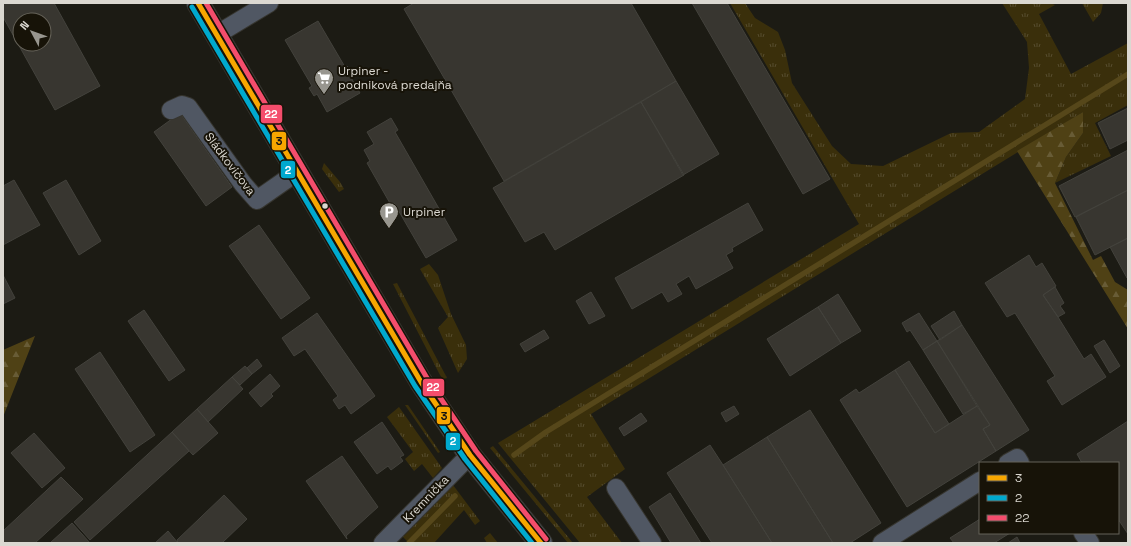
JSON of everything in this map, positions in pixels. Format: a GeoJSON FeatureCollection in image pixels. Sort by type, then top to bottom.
{"type":"FeatureCollection","features":[{"type":"Feature","properties":{"kind":"main road"},"geometry":{"type":"LineString","coordinates":[[198,3],[421,382],[470,455],[541,543]]}},
{"type":"Feature","properties":{"kind":"lane"},"geometry":{"type":"LineString","coordinates":[[216,35],[269,3]]}},
{"type":"Feature","properties":{"kind":"lane","name":"Sládkovičova"},"geometry":{"type":"LineString","coordinates":[[180,109],[257,200],[297,172]]}},
{"type":"Feature","properties":{"kind":"lane","name":"Kremnička"},"geometry":{"type":"LineString","coordinates":[[383,543],[470,455]]}},
{"type":"Feature","properties":{"kind":"lane"},"geometry":{"type":"LineString","coordinates":[[1010,462],[1016,458],[1019,462]]}},
{"type":"Feature","properties":{"kind":"lane"},"geometry":{"type":"LineString","coordinates":[[882,543],[979,482]]}},
{"type":"Feature","properties":{"kind":"lane"},"geometry":{"type":"LineString","coordinates":[[616,488],[652,543]]}},
{"type":"Feature","properties":{"kind":"lane"},"geometry":{"type":"LineString","coordinates":[[1084,534],[1090,543]]}},
{"type":"Feature","properties":{"kind":"green space"},"geometry":{"type":"Polygon","coordinates":[[[730,3],[745,3],[755,18],[778,32],[785,50],[792,83],[832,146],[851,164],[883,166],[951,133],[979,132],[1025,99],[1029,68],[1027,42],[1002,3],[1050,3],[1055,5],[1039,14],[1071,74],[1128,43],[1128,105],[1095,123],[1111,156],[1055,183],[1066,157],[1083,133],[1083,112],[591,414],[625,469],[587,497],[622,543],[580,543],[498,443],[859,224],[730,3]]]}},
{"type":"Feature","properties":{"kind":"green space"},"geometry":{"type":"Polygon","coordinates":[[[1082,3],[1103,3],[1101,13],[1093,22],[1082,3]]]}},
{"type":"Feature","properties":{"kind":"green space"},"geometry":{"type":"Polygon","coordinates":[[[1083,112],[1083,133],[1066,157],[1055,183],[1093,260],[1101,256],[1115,282],[1128,290],[1128,329],[1017,151],[1083,112]]]}},
{"type":"Feature","properties":{"kind":"green space"},"geometry":{"type":"Polygon","coordinates":[[[324,163],[344,189],[339,192],[322,169],[324,163]]]}},
{"type":"Feature","properties":{"kind":"green space"},"geometry":{"type":"Polygon","coordinates":[[[429,264],[438,275],[451,314],[466,345],[467,359],[458,373],[438,328],[448,317],[420,269],[429,264]]]}},
{"type":"Feature","properties":{"kind":"green space"},"geometry":{"type":"Polygon","coordinates":[[[397,283],[447,378],[443,379],[440,375],[393,284],[397,283]]]}},
{"type":"Feature","properties":{"kind":"green space"},"geometry":{"type":"Polygon","coordinates":[[[35,336],[3,417],[3,350],[35,336]]]}},
{"type":"Feature","properties":{"kind":"green space"},"geometry":{"type":"Polygon","coordinates":[[[405,405],[408,405],[440,452],[438,453],[405,405]]]}},
{"type":"Feature","properties":{"kind":"green space"},"geometry":{"type":"Polygon","coordinates":[[[399,407],[442,468],[433,478],[422,464],[414,471],[405,459],[413,452],[387,417],[399,407]]]}},
{"type":"Feature","properties":{"kind":"green space"},"geometry":{"type":"Polygon","coordinates":[[[493,446],[573,543],[568,543],[490,448],[493,446]]]}},
{"type":"Feature","properties":{"kind":"green space"},"geometry":{"type":"Polygon","coordinates":[[[453,485],[480,521],[475,525],[464,510],[434,543],[409,543],[403,537],[438,501],[437,498],[453,485]]]}},
{"type":"Feature","properties":{"kind":"green space"},"geometry":{"type":"Polygon","coordinates":[[[490,533],[498,543],[487,543],[484,538],[490,533]]]}},
{"type":"Feature","properties":{"kind":"building"},"geometry":{"type":"Polygon","coordinates":[[[3,3],[54,3],[100,86],[55,110],[23,52],[52,52],[52,12],[12,12],[12,33],[3,17],[3,3]]]}},
{"type":"Feature","properties":{"kind":"building"},"geometry":{"type":"Polygon","coordinates":[[[414,3],[631,3],[676,81],[504,181],[404,9],[414,3]]]}},
{"type":"Feature","properties":{"kind":"building"},"geometry":{"type":"Polygon","coordinates":[[[692,3],[727,3],[830,179],[803,194],[692,3]]]}},
{"type":"Feature","properties":{"kind":"building"},"geometry":{"type":"Polygon","coordinates":[[[318,21],[345,67],[347,66],[352,74],[350,76],[360,93],[327,112],[317,94],[314,96],[309,88],[312,86],[285,40],[318,21]]]}},
{"type":"Feature","properties":{"kind":"building"},"geometry":{"type":"Polygon","coordinates":[[[676,81],[719,154],[683,175],[641,102],[676,81]]]}},
{"type":"Feature","properties":{"kind":"building"},"geometry":{"type":"Polygon","coordinates":[[[641,102],[684,175],[555,250],[544,232],[525,242],[493,188],[641,102]]]}},
{"type":"Feature","properties":{"kind":"building"},"geometry":{"type":"Polygon","coordinates":[[[1128,108],[1128,140],[1110,149],[1098,123],[1128,108]]]}},
{"type":"Feature","properties":{"kind":"building"},"geometry":{"type":"Polygon","coordinates":[[[180,113],[232,187],[206,206],[154,132],[180,113]]]}},
{"type":"Feature","properties":{"kind":"building"},"geometry":{"type":"Polygon","coordinates":[[[391,118],[398,130],[395,132],[457,240],[426,258],[394,203],[391,205],[367,163],[370,161],[364,150],[374,144],[367,132],[391,118]]]}},
{"type":"Feature","properties":{"kind":"building"},"geometry":{"type":"Polygon","coordinates":[[[1128,150],[1128,190],[1075,217],[1059,186],[1128,150]]]}},
{"type":"Feature","properties":{"kind":"building"},"geometry":{"type":"Polygon","coordinates":[[[14,180],[40,225],[3,245],[3,186],[14,180]]]}},
{"type":"Feature","properties":{"kind":"building"},"geometry":{"type":"Polygon","coordinates":[[[66,180],[101,241],[79,255],[43,193],[66,180]]]}},
{"type":"Feature","properties":{"kind":"building"},"geometry":{"type":"Polygon","coordinates":[[[1128,190],[1128,238],[1095,255],[1076,217],[1128,190]]]}},
{"type":"Feature","properties":{"kind":"building"},"geometry":{"type":"Polygon","coordinates":[[[748,203],[763,230],[732,248],[733,251],[726,255],[733,268],[696,289],[689,276],[676,284],[682,294],[668,302],[662,292],[632,309],[615,278],[748,203]]]}},
{"type":"Feature","properties":{"kind":"building"},"geometry":{"type":"Polygon","coordinates":[[[259,225],[310,298],[281,319],[229,246],[259,225]]]}},
{"type":"Feature","properties":{"kind":"building"},"geometry":{"type":"Polygon","coordinates":[[[1128,238],[1128,278],[1127,278],[1110,247],[1128,238]]]}},
{"type":"Feature","properties":{"kind":"building"},"geometry":{"type":"Polygon","coordinates":[[[1029,255],[1036,267],[1042,263],[1056,286],[1043,295],[1084,359],[1091,354],[1106,377],[1062,405],[1047,381],[1055,376],[1015,313],[1007,317],[985,283],[1029,255]]]}},
{"type":"Feature","properties":{"kind":"building"},"geometry":{"type":"Polygon","coordinates":[[[3,275],[15,298],[3,304],[3,275]]]}},
{"type":"Feature","properties":{"kind":"building"},"geometry":{"type":"Polygon","coordinates":[[[1055,287],[1064,303],[1060,306],[1065,313],[1058,317],[1043,295],[1055,287]]]}},
{"type":"Feature","properties":{"kind":"building"},"geometry":{"type":"Polygon","coordinates":[[[591,292],[605,316],[589,324],[576,301],[591,292]]]}},
{"type":"Feature","properties":{"kind":"building"},"geometry":{"type":"Polygon","coordinates":[[[838,294],[861,331],[841,343],[818,307],[838,294]]]}},
{"type":"Feature","properties":{"kind":"building"},"geometry":{"type":"Polygon","coordinates":[[[818,307],[841,343],[790,376],[767,339],[818,307]]]}},
{"type":"Feature","properties":{"kind":"building"},"geometry":{"type":"Polygon","coordinates":[[[144,310],[185,370],[169,381],[128,321],[144,310]]]}},
{"type":"Feature","properties":{"kind":"building"},"geometry":{"type":"Polygon","coordinates":[[[954,311],[962,325],[940,340],[931,326],[954,311]]]}},
{"type":"Feature","properties":{"kind":"building"},"geometry":{"type":"Polygon","coordinates":[[[317,313],[375,396],[351,414],[345,405],[339,409],[333,400],[338,396],[305,349],[294,356],[282,338],[317,313]]]}},
{"type":"Feature","properties":{"kind":"building"},"geometry":{"type":"Polygon","coordinates":[[[919,313],[937,341],[923,350],[910,330],[907,332],[902,323],[919,313]]]}},
{"type":"Feature","properties":{"kind":"building"},"geometry":{"type":"Polygon","coordinates":[[[962,325],[1029,430],[996,451],[983,429],[990,425],[937,341],[962,325]]]}},
{"type":"Feature","properties":{"kind":"building"},"geometry":{"type":"Polygon","coordinates":[[[544,330],[549,338],[525,352],[520,344],[544,330]]]}},
{"type":"Feature","properties":{"kind":"building"},"geometry":{"type":"Polygon","coordinates":[[[1104,340],[1120,366],[1110,373],[1094,346],[1104,340]]]}},
{"type":"Feature","properties":{"kind":"building"},"geometry":{"type":"Polygon","coordinates":[[[937,341],[977,406],[963,414],[923,350],[937,341]]]}},
{"type":"Feature","properties":{"kind":"building"},"geometry":{"type":"Polygon","coordinates":[[[100,352],[155,435],[130,452],[75,369],[100,352]]]}},
{"type":"Feature","properties":{"kind":"building"},"geometry":{"type":"Polygon","coordinates":[[[257,359],[262,366],[252,374],[247,368],[257,359]]]}},
{"type":"Feature","properties":{"kind":"building"},"geometry":{"type":"Polygon","coordinates":[[[909,361],[949,424],[935,433],[895,370],[909,361]]]}},
{"type":"Feature","properties":{"kind":"building"},"geometry":{"type":"Polygon","coordinates":[[[245,366],[252,374],[240,385],[232,377],[245,366]]]}},
{"type":"Feature","properties":{"kind":"building"},"geometry":{"type":"Polygon","coordinates":[[[895,370],[935,433],[977,406],[990,425],[983,429],[996,451],[907,507],[840,400],[856,389],[859,393],[895,370]]]}},
{"type":"Feature","properties":{"kind":"building"},"geometry":{"type":"Polygon","coordinates":[[[270,374],[280,386],[271,394],[273,396],[261,407],[249,393],[270,374]]]}},
{"type":"Feature","properties":{"kind":"building"},"geometry":{"type":"Polygon","coordinates":[[[232,377],[243,389],[208,422],[197,409],[232,377]]]}},
{"type":"Feature","properties":{"kind":"building"},"geometry":{"type":"Polygon","coordinates":[[[734,406],[739,414],[726,422],[721,413],[734,406]]]}},
{"type":"Feature","properties":{"kind":"building"},"geometry":{"type":"Polygon","coordinates":[[[197,409],[218,433],[193,455],[172,432],[197,409]]]}},
{"type":"Feature","properties":{"kind":"building"},"geometry":{"type":"Polygon","coordinates":[[[810,410],[881,523],[850,543],[833,543],[767,437],[810,410]]]}},
{"type":"Feature","properties":{"kind":"building"},"geometry":{"type":"Polygon","coordinates":[[[641,413],[647,421],[624,436],[619,428],[641,413]]]}},
{"type":"Feature","properties":{"kind":"building"},"geometry":{"type":"Polygon","coordinates":[[[1128,421],[1128,534],[1119,520],[1119,462],[1081,462],[1077,454],[1128,421]]]}},
{"type":"Feature","properties":{"kind":"building"},"geometry":{"type":"Polygon","coordinates":[[[382,422],[404,455],[400,457],[403,461],[391,470],[388,466],[377,474],[354,442],[382,422]]]}},
{"type":"Feature","properties":{"kind":"building"},"geometry":{"type":"Polygon","coordinates":[[[172,432],[189,451],[90,540],[74,522],[172,432]]]}},
{"type":"Feature","properties":{"kind":"building"},"geometry":{"type":"Polygon","coordinates":[[[34,433],[65,468],[42,488],[11,453],[34,433]]]}},
{"type":"Feature","properties":{"kind":"building"},"geometry":{"type":"Polygon","coordinates":[[[767,437],[833,543],[772,543],[723,465],[767,437]]]}},
{"type":"Feature","properties":{"kind":"building"},"geometry":{"type":"Polygon","coordinates":[[[710,445],[772,543],[712,543],[667,473],[710,445]]]}},
{"type":"Feature","properties":{"kind":"building"},"geometry":{"type":"Polygon","coordinates":[[[342,456],[378,507],[346,536],[347,539],[306,481],[342,456]]]}},
{"type":"Feature","properties":{"kind":"building"},"geometry":{"type":"Polygon","coordinates":[[[61,477],[83,499],[35,543],[3,543],[3,531],[61,477]]]}},
{"type":"Feature","properties":{"kind":"building"},"geometry":{"type":"Polygon","coordinates":[[[670,493],[701,543],[671,543],[649,507],[670,493]]]}},
{"type":"Feature","properties":{"kind":"building"},"geometry":{"type":"Polygon","coordinates":[[[224,495],[247,519],[222,543],[178,543],[177,540],[224,495]]]}},
{"type":"Feature","properties":{"kind":"building"},"geometry":{"type":"Polygon","coordinates":[[[979,520],[979,534],[1008,534],[994,543],[954,543],[950,538],[979,520]]]}},
{"type":"Feature","properties":{"kind":"building"},"geometry":{"type":"Polygon","coordinates":[[[72,523],[90,543],[50,543],[72,523]]]}},
{"type":"Feature","properties":{"kind":"building"},"geometry":{"type":"Polygon","coordinates":[[[168,531],[178,543],[155,543],[168,531]]]}},
{"type":"Feature","properties":{"kind":"building"},"geometry":{"type":"Polygon","coordinates":[[[1017,537],[1020,543],[1008,543],[1017,537]]]}},
{"type":"Feature","properties":{"kind":"waterway"},"geometry":{"type":"LineString","coordinates":[[514,455],[546,432],[1128,74]]}},
{"type":"Feature","properties":{"kind":"waterway"},"geometry":{"type":"LineString","coordinates":[[409,543],[455,496]]}},
{"type":"Feature","properties":{"kind":"transit line","name":"3"},"geometry":{"type":"LineString","coordinates":[[198,3],[421,382],[470,455],[541,543]]}},
{"type":"Feature","properties":{"kind":"transit line","name":"22"},"geometry":{"type":"LineString","coordinates":[[206,3],[427,378],[476,451],[546,539]]}},
{"type":"Feature","properties":{"kind":"transit line","name":"2"},"geometry":{"type":"LineString","coordinates":[[192,7],[415,386],[465,459],[532,543]]}},
{"type":"Feature","properties":{"kind":"place","name":"Urpiner - podniková predajňa"},"geometry":{"type":"Point","coordinates":[324,95]}},
{"type":"Feature","properties":{"kind":"place","name":"Urpiner"},"geometry":{"type":"Point","coordinates":[389,229]}}]}
